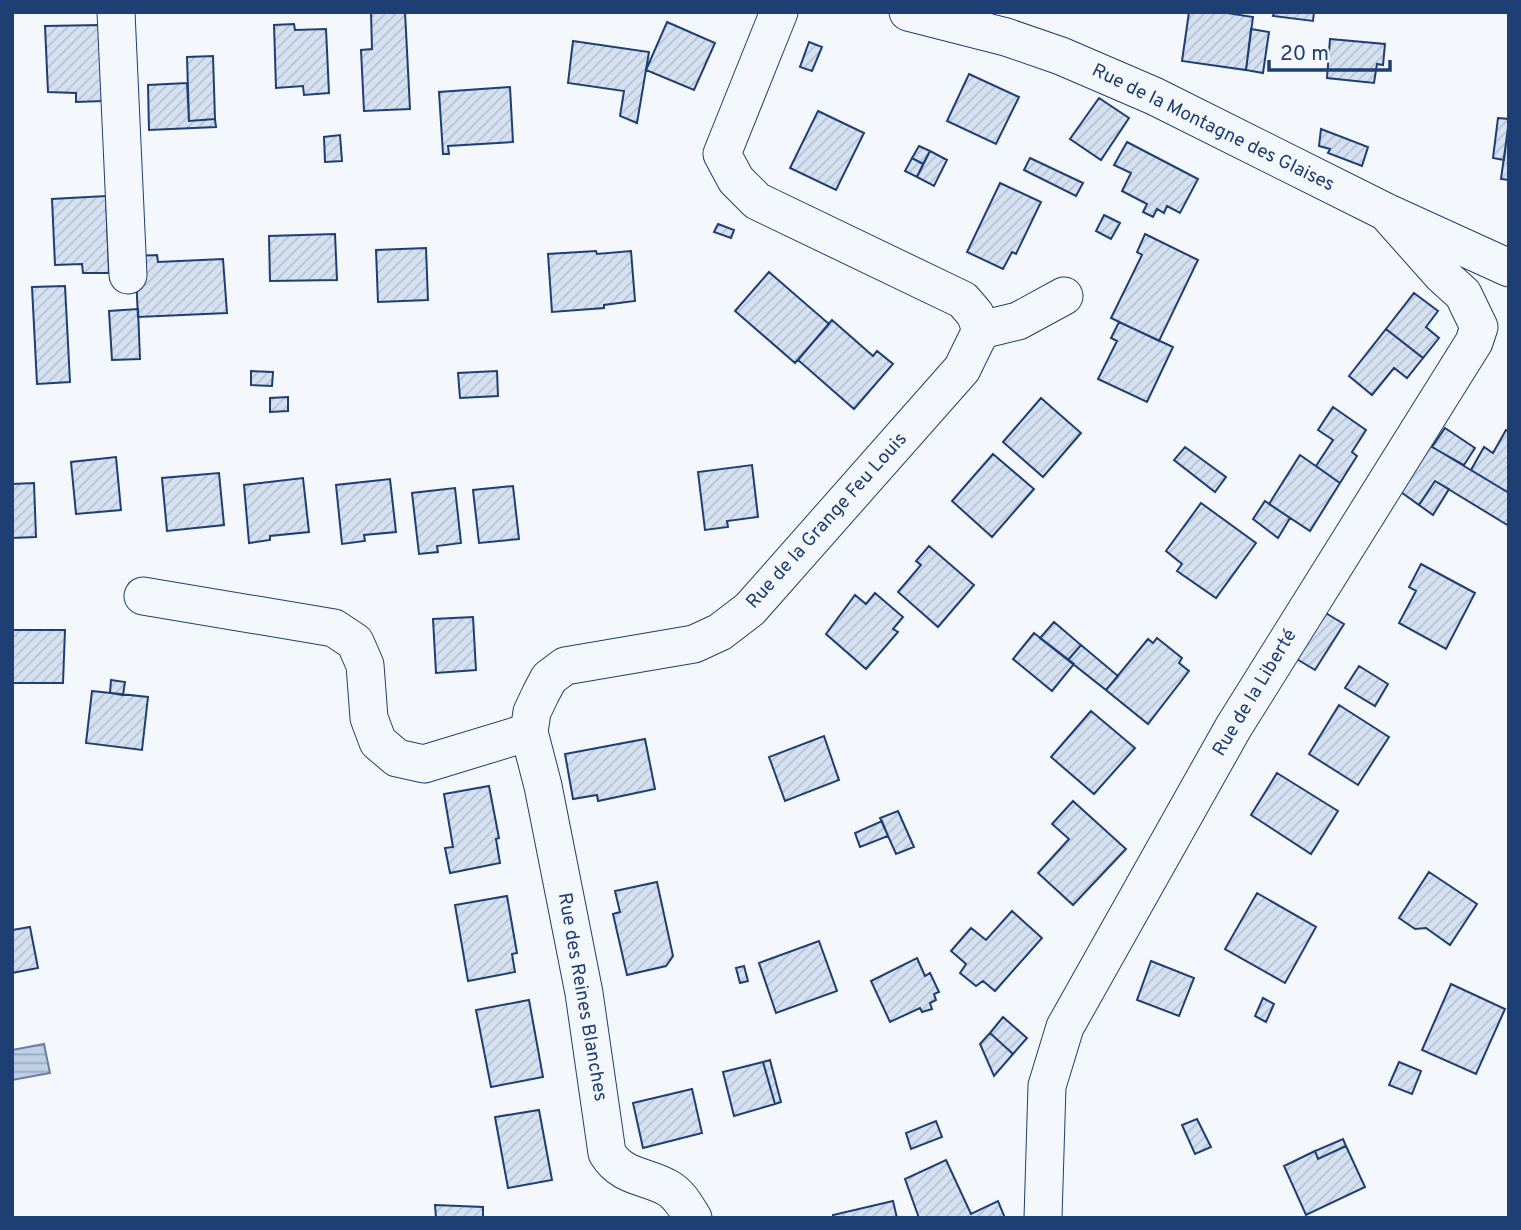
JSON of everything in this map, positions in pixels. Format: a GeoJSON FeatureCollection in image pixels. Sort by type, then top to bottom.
{"type":"FeatureCollection","features":[{"type":"Feature","properties":{"kind":"street"},"geometry":{"type":"LineString","coordinates":[[116,12],[128,275]]}},
{"type":"Feature","properties":{"kind":"street"},"geometry":{"type":"LineString","coordinates":[[779,12],[722,154],[736,180],[757,201],[963,300],[975,314],[981,330],[1018,321],[1064,296]]}},
{"type":"Feature","properties":{"kind":"street","name":"Rue de la Montagne des Glaises"},"geometry":{"type":"LineString","coordinates":[[908,12],[1006,37],[1060,56],[1154,96],[1386,212],[1509,268]]}},
{"type":"Feature","properties":{"kind":"street","name":"Rue de la Liberté"},"geometry":{"type":"LineString","coordinates":[[1043,1218],[1047,1086],[1065,1027],[1233,728],[1474,342],[1479,327],[1463,294],[1442,275],[1386,212]]}},
{"type":"Feature","properties":{"kind":"street","name":"Rue de la Grange Feu Louis"},"geometry":{"type":"LineString","coordinates":[[529,732],[532,712],[541,692],[549,678],[565,666],[694,645],[720,632],[750,609],[962,369],[981,330]]}},
{"type":"Feature","properties":{"kind":"street"},"geometry":{"type":"LineString","coordinates":[[143,596],[334,628],[355,642],[365,665],[369,718],[378,742],[397,758],[424,764],[529,732]]}},
{"type":"Feature","properties":{"kind":"street","name":"Rue des Reines Blanches"},"geometry":{"type":"LineString","coordinates":[[529,732],[543,786],[584,993],[607,1153],[620,1170],[669,1189],[679,1197],[693,1218]]}},
{"type":"Feature","properties":{"kind":"water"},"geometry":{"type":"Polygon","coordinates":[[[44,1044],[50,1073],[12,1080],[12,1050],[44,1044]]]}},
{"type":"Feature","properties":{"kind":"building"},"geometry":{"type":"Polygon","coordinates":[[[371,12],[405,12],[410,109],[364,111],[361,50],[372,49],[371,12]]]}},
{"type":"Feature","properties":{"kind":"building"},"geometry":{"type":"Polygon","coordinates":[[[1189,12],[1221,12],[1253,17],[1246,70],[1182,61],[1189,12]]]}},
{"type":"Feature","properties":{"kind":"building"},"geometry":{"type":"Polygon","coordinates":[[[1274,12],[1314,12],[1313,21],[1273,16],[1274,12]]]}},
{"type":"Feature","properties":{"kind":"building"},"geometry":{"type":"Polygon","coordinates":[[[667,22],[715,43],[694,90],[646,70],[667,22]]]}},
{"type":"Feature","properties":{"kind":"building"},"geometry":{"type":"Polygon","coordinates":[[[294,24],[295,30],[326,29],[329,93],[304,95],[303,86],[276,88],[274,25],[294,24]]]}},
{"type":"Feature","properties":{"kind":"building"},"geometry":{"type":"Polygon","coordinates":[[[100,25],[103,101],[76,102],[76,93],[48,92],[45,26],[100,25]]]}},
{"type":"Feature","properties":{"kind":"building"},"geometry":{"type":"Polygon","coordinates":[[[1251,29],[1269,32],[1263,73],[1246,70],[1251,29]]]}},
{"type":"Feature","properties":{"kind":"building"},"geometry":{"type":"Polygon","coordinates":[[[1330,39],[1385,44],[1383,65],[1377,64],[1374,83],[1327,78],[1330,39]]]}},
{"type":"Feature","properties":{"kind":"building"},"geometry":{"type":"Polygon","coordinates":[[[573,41],[649,52],[637,123],[620,116],[624,91],[568,83],[573,41]]]}},
{"type":"Feature","properties":{"kind":"building"},"geometry":{"type":"Polygon","coordinates":[[[809,42],[822,47],[812,71],[800,67],[809,42]]]}},
{"type":"Feature","properties":{"kind":"building"},"geometry":{"type":"Polygon","coordinates":[[[213,56],[215,119],[189,121],[187,57],[213,56]]]}},
{"type":"Feature","properties":{"kind":"building"},"geometry":{"type":"Polygon","coordinates":[[[969,74],[1019,97],[996,144],[947,121],[969,74]]]}},
{"type":"Feature","properties":{"kind":"building"},"geometry":{"type":"Polygon","coordinates":[[[187,83],[189,121],[215,119],[216,127],[149,130],[148,85],[187,83]]]}},
{"type":"Feature","properties":{"kind":"building"},"geometry":{"type":"Polygon","coordinates":[[[510,87],[513,142],[448,146],[449,154],[443,154],[439,92],[510,87]]]}},
{"type":"Feature","properties":{"kind":"building"},"geometry":{"type":"Polygon","coordinates":[[[1099,98],[1129,118],[1101,160],[1070,139],[1099,98]]]}},
{"type":"Feature","properties":{"kind":"building"},"geometry":{"type":"Polygon","coordinates":[[[818,111],[864,133],[836,190],[790,168],[818,111]]]}},
{"type":"Feature","properties":{"kind":"building"},"geometry":{"type":"Polygon","coordinates":[[[1498,118],[1509,119],[1504,160],[1493,158],[1498,118]]]}},
{"type":"Feature","properties":{"kind":"building"},"geometry":{"type":"Polygon","coordinates":[[[1321,129],[1368,147],[1362,166],[1328,153],[1330,149],[1319,146],[1321,129]]]}},
{"type":"Feature","properties":{"kind":"building"},"geometry":{"type":"Polygon","coordinates":[[[1509,129],[1509,180],[1501,179],[1509,129]]]}},
{"type":"Feature","properties":{"kind":"building"},"geometry":{"type":"Polygon","coordinates":[[[340,135],[342,161],[325,162],[324,137],[340,135]]]}},
{"type":"Feature","properties":{"kind":"building"},"geometry":{"type":"Polygon","coordinates":[[[1127,142],[1198,179],[1180,213],[1167,206],[1164,213],[1157,209],[1153,217],[1143,212],[1147,204],[1122,191],[1131,173],[1114,165],[1127,142]]]}},
{"type":"Feature","properties":{"kind":"building"},"geometry":{"type":"Polygon","coordinates":[[[919,146],[930,151],[923,164],[912,158],[919,146]]]}},
{"type":"Feature","properties":{"kind":"building"},"geometry":{"type":"Polygon","coordinates":[[[930,151],[947,160],[934,186],[917,177],[930,151]]]}},
{"type":"Feature","properties":{"kind":"building"},"geometry":{"type":"Polygon","coordinates":[[[912,158],[923,164],[917,177],[905,171],[912,158]]]}},
{"type":"Feature","properties":{"kind":"building"},"geometry":{"type":"Polygon","coordinates":[[[1030,158],[1083,183],[1076,196],[1024,170],[1030,158]]]}},
{"type":"Feature","properties":{"kind":"building"},"geometry":{"type":"Polygon","coordinates":[[[1000,183],[1041,202],[1016,254],[1012,252],[1003,269],[967,252],[1000,183]]]}},
{"type":"Feature","properties":{"kind":"building"},"geometry":{"type":"Polygon","coordinates":[[[106,196],[109,273],[83,273],[82,264],[55,265],[52,199],[106,196]]]}},
{"type":"Feature","properties":{"kind":"building"},"geometry":{"type":"Polygon","coordinates":[[[1104,215],[1120,223],[1111,239],[1096,231],[1104,215]]]}},
{"type":"Feature","properties":{"kind":"building"},"geometry":{"type":"Polygon","coordinates":[[[718,224],[734,230],[731,238],[714,232],[718,224]]]}},
{"type":"Feature","properties":{"kind":"building"},"geometry":{"type":"Polygon","coordinates":[[[335,234],[337,280],[270,281],[269,236],[335,234]]]}},
{"type":"Feature","properties":{"kind":"building"},"geometry":{"type":"Polygon","coordinates":[[[1145,234],[1198,260],[1159,341],[1111,318],[1142,255],[1137,252],[1145,234]]]}},
{"type":"Feature","properties":{"kind":"building"},"geometry":{"type":"Polygon","coordinates":[[[426,248],[428,300],[378,302],[376,250],[426,248]]]}},
{"type":"Feature","properties":{"kind":"building"},"geometry":{"type":"Polygon","coordinates":[[[596,251],[597,254],[631,251],[635,301],[604,305],[604,308],[552,312],[548,254],[596,251]]]}},
{"type":"Feature","properties":{"kind":"building"},"geometry":{"type":"Polygon","coordinates":[[[157,255],[158,262],[223,259],[227,313],[138,317],[135,256],[157,255]]]}},
{"type":"Feature","properties":{"kind":"building"},"geometry":{"type":"Polygon","coordinates":[[[769,272],[829,324],[795,363],[735,311],[769,272]]]}},
{"type":"Feature","properties":{"kind":"building"},"geometry":{"type":"Polygon","coordinates":[[[65,286],[70,382],[37,384],[32,287],[65,286]]]}},
{"type":"Feature","properties":{"kind":"building"},"geometry":{"type":"Polygon","coordinates":[[[1414,293],[1438,311],[1426,327],[1439,338],[1423,358],[1386,329],[1414,293]]]}},
{"type":"Feature","properties":{"kind":"building"},"geometry":{"type":"Polygon","coordinates":[[[138,309],[140,359],[112,360],[109,311],[138,309]]]}},
{"type":"Feature","properties":{"kind":"building"},"geometry":{"type":"Polygon","coordinates":[[[832,320],[873,356],[877,351],[893,364],[854,409],[798,360],[832,320]]]}},
{"type":"Feature","properties":{"kind":"building"},"geometry":{"type":"Polygon","coordinates":[[[1119,322],[1173,347],[1147,402],[1098,379],[1117,341],[1111,338],[1119,322]]]}},
{"type":"Feature","properties":{"kind":"building"},"geometry":{"type":"Polygon","coordinates":[[[1386,329],[1423,358],[1407,378],[1394,368],[1372,395],[1349,376],[1386,329]]]}},
{"type":"Feature","properties":{"kind":"building"},"geometry":{"type":"Polygon","coordinates":[[[251,371],[273,372],[272,386],[251,385],[251,371]]]}},
{"type":"Feature","properties":{"kind":"building"},"geometry":{"type":"Polygon","coordinates":[[[497,371],[498,396],[460,398],[458,373],[497,371]]]}},
{"type":"Feature","properties":{"kind":"building"},"geometry":{"type":"Polygon","coordinates":[[[288,397],[288,411],[270,412],[270,398],[288,397]]]}},
{"type":"Feature","properties":{"kind":"building"},"geometry":{"type":"Polygon","coordinates":[[[1041,398],[1081,433],[1043,477],[1003,442],[1041,398]]]}},
{"type":"Feature","properties":{"kind":"building"},"geometry":{"type":"Polygon","coordinates":[[[1333,407],[1366,430],[1352,452],[1357,456],[1340,483],[1316,466],[1333,440],[1318,430],[1333,407]]]}},
{"type":"Feature","properties":{"kind":"building"},"geometry":{"type":"Polygon","coordinates":[[[1445,428],[1475,448],[1464,465],[1432,447],[1445,428]]]}},
{"type":"Feature","properties":{"kind":"building"},"geometry":{"type":"Polygon","coordinates":[[[1506,430],[1509,432],[1509,493],[1471,470],[1484,447],[1493,453],[1506,430]]]}},
{"type":"Feature","properties":{"kind":"building"},"geometry":{"type":"Polygon","coordinates":[[[1424,442],[1509,493],[1509,526],[1435,481],[1419,505],[1394,487],[1424,442]]]}},
{"type":"Feature","properties":{"kind":"building"},"geometry":{"type":"Polygon","coordinates":[[[1185,447],[1226,477],[1215,492],[1174,460],[1185,447]]]}},
{"type":"Feature","properties":{"kind":"building"},"geometry":{"type":"Polygon","coordinates":[[[993,454],[1034,489],[992,537],[952,501],[993,454]]]}},
{"type":"Feature","properties":{"kind":"building"},"geometry":{"type":"Polygon","coordinates":[[[1300,455],[1340,483],[1310,531],[1269,504],[1300,455]]]}},
{"type":"Feature","properties":{"kind":"building"},"geometry":{"type":"Polygon","coordinates":[[[116,457],[121,510],[76,514],[71,462],[116,457]]]}},
{"type":"Feature","properties":{"kind":"building"},"geometry":{"type":"Polygon","coordinates":[[[752,465],[758,517],[727,521],[728,527],[705,530],[698,472],[752,465]]]}},
{"type":"Feature","properties":{"kind":"building"},"geometry":{"type":"Polygon","coordinates":[[[219,473],[224,525],[167,531],[162,478],[219,473]]]}},
{"type":"Feature","properties":{"kind":"building"},"geometry":{"type":"Polygon","coordinates":[[[303,478],[309,532],[270,536],[270,540],[249,543],[244,485],[303,478]]]}},
{"type":"Feature","properties":{"kind":"building"},"geometry":{"type":"Polygon","coordinates":[[[390,479],[396,532],[364,535],[365,541],[342,544],[336,485],[390,479]]]}},
{"type":"Feature","properties":{"kind":"building"},"geometry":{"type":"Polygon","coordinates":[[[1435,481],[1449,489],[1433,515],[1419,505],[1435,481]]]}},
{"type":"Feature","properties":{"kind":"building"},"geometry":{"type":"Polygon","coordinates":[[[34,483],[36,537],[12,538],[12,484],[34,483]]]}},
{"type":"Feature","properties":{"kind":"building"},"geometry":{"type":"Polygon","coordinates":[[[513,486],[519,539],[479,543],[473,490],[513,486]]]}},
{"type":"Feature","properties":{"kind":"building"},"geometry":{"type":"Polygon","coordinates":[[[455,488],[461,543],[437,546],[438,552],[419,554],[412,493],[455,488]]]}},
{"type":"Feature","properties":{"kind":"building"},"geometry":{"type":"Polygon","coordinates":[[[1265,501],[1290,518],[1278,538],[1253,519],[1265,501]]]}},
{"type":"Feature","properties":{"kind":"building"},"geometry":{"type":"Polygon","coordinates":[[[1201,503],[1256,543],[1216,598],[1177,571],[1182,564],[1166,551],[1201,503]]]}},
{"type":"Feature","properties":{"kind":"building"},"geometry":{"type":"Polygon","coordinates":[[[929,546],[974,585],[938,627],[898,592],[921,565],[916,561],[929,546]]]}},
{"type":"Feature","properties":{"kind":"building"},"geometry":{"type":"Polygon","coordinates":[[[1421,564],[1475,593],[1446,649],[1399,623],[1416,591],[1409,587],[1421,564]]]}},
{"type":"Feature","properties":{"kind":"building"},"geometry":{"type":"Polygon","coordinates":[[[875,593],[903,617],[893,629],[898,632],[866,669],[826,634],[855,595],[866,604],[875,593]]]}},
{"type":"Feature","properties":{"kind":"building"},"geometry":{"type":"Polygon","coordinates":[[[1319,609],[1344,624],[1315,670],[1290,655],[1319,609]]]}},
{"type":"Feature","properties":{"kind":"building"},"geometry":{"type":"Polygon","coordinates":[[[473,617],[476,670],[436,673],[433,619],[473,617]]]}},
{"type":"Feature","properties":{"kind":"building"},"geometry":{"type":"Polygon","coordinates":[[[1054,622],[1081,645],[1068,660],[1040,638],[1054,622]]]}},
{"type":"Feature","properties":{"kind":"building"},"geometry":{"type":"Polygon","coordinates":[[[12,630],[65,630],[63,683],[12,683],[12,630]]]}},
{"type":"Feature","properties":{"kind":"building"},"geometry":{"type":"Polygon","coordinates":[[[1034,633],[1074,664],[1052,691],[1013,659],[1034,633]]]}},
{"type":"Feature","properties":{"kind":"building"},"geometry":{"type":"Polygon","coordinates":[[[1157,638],[1182,658],[1179,663],[1189,671],[1148,724],[1106,690],[1148,639],[1153,643],[1157,638]]]}},
{"type":"Feature","properties":{"kind":"building"},"geometry":{"type":"Polygon","coordinates":[[[1081,645],[1118,676],[1106,690],[1068,660],[1081,645]]]}},
{"type":"Feature","properties":{"kind":"building"},"geometry":{"type":"Polygon","coordinates":[[[1359,666],[1388,684],[1375,706],[1345,688],[1359,666]]]}},
{"type":"Feature","properties":{"kind":"building"},"geometry":{"type":"Polygon","coordinates":[[[111,680],[125,682],[123,695],[110,693],[111,680]]]}},
{"type":"Feature","properties":{"kind":"building"},"geometry":{"type":"Polygon","coordinates":[[[92,691],[148,697],[142,750],[86,743],[92,691]]]}},
{"type":"Feature","properties":{"kind":"building"},"geometry":{"type":"Polygon","coordinates":[[[1339,705],[1389,737],[1358,785],[1309,754],[1339,705]]]}},
{"type":"Feature","properties":{"kind":"building"},"geometry":{"type":"Polygon","coordinates":[[[1091,711],[1135,748],[1094,794],[1051,757],[1091,711]]]}},
{"type":"Feature","properties":{"kind":"building"},"geometry":{"type":"Polygon","coordinates":[[[824,736],[839,780],[785,801],[769,757],[824,736]]]}},
{"type":"Feature","properties":{"kind":"building"},"geometry":{"type":"Polygon","coordinates":[[[645,739],[655,789],[598,801],[597,795],[573,799],[565,754],[645,739]]]}},
{"type":"Feature","properties":{"kind":"building"},"geometry":{"type":"Polygon","coordinates":[[[1277,773],[1338,811],[1311,854],[1251,815],[1277,773]]]}},
{"type":"Feature","properties":{"kind":"building"},"geometry":{"type":"Polygon","coordinates":[[[489,786],[499,838],[496,839],[500,863],[450,873],[445,848],[453,847],[444,794],[489,786]]]}},
{"type":"Feature","properties":{"kind":"building"},"geometry":{"type":"Polygon","coordinates":[[[1073,801],[1126,849],[1073,905],[1038,873],[1069,839],[1052,824],[1073,801]]]}},
{"type":"Feature","properties":{"kind":"building"},"geometry":{"type":"Polygon","coordinates":[[[898,811],[914,847],[896,854],[880,818],[898,811]]]}},
{"type":"Feature","properties":{"kind":"building"},"geometry":{"type":"Polygon","coordinates":[[[882,821],[888,836],[860,847],[855,833],[882,821]]]}},
{"type":"Feature","properties":{"kind":"building"},"geometry":{"type":"Polygon","coordinates":[[[1429,872],[1477,904],[1450,945],[1426,928],[1415,929],[1399,918],[1429,872]]]}},
{"type":"Feature","properties":{"kind":"building"},"geometry":{"type":"Polygon","coordinates":[[[657,882],[673,956],[666,966],[627,975],[613,914],[620,912],[615,891],[657,882]]]}},
{"type":"Feature","properties":{"kind":"building"},"geometry":{"type":"Polygon","coordinates":[[[1257,893],[1316,927],[1285,983],[1225,949],[1257,893]]]}},
{"type":"Feature","properties":{"kind":"building"},"geometry":{"type":"Polygon","coordinates":[[[507,896],[517,953],[512,954],[515,972],[468,981],[455,905],[507,896]]]}},
{"type":"Feature","properties":{"kind":"building"},"geometry":{"type":"Polygon","coordinates":[[[1012,911],[1042,938],[995,991],[983,981],[976,986],[960,973],[966,964],[951,951],[971,928],[986,940],[1012,911]]]}},
{"type":"Feature","properties":{"kind":"building"},"geometry":{"type":"Polygon","coordinates":[[[30,927],[38,968],[12,973],[12,930],[30,927]]]}},
{"type":"Feature","properties":{"kind":"building"},"geometry":{"type":"Polygon","coordinates":[[[819,941],[837,991],[776,1013],[759,963],[819,941]]]}},
{"type":"Feature","properties":{"kind":"building"},"geometry":{"type":"Polygon","coordinates":[[[917,958],[925,976],[930,973],[939,992],[934,994],[936,1000],[930,1003],[932,1009],[922,1012],[920,1008],[890,1022],[871,981],[917,958]]]}},
{"type":"Feature","properties":{"kind":"building"},"geometry":{"type":"Polygon","coordinates":[[[1151,961],[1194,978],[1179,1016],[1137,1000],[1151,961]]]}},
{"type":"Feature","properties":{"kind":"building"},"geometry":{"type":"Polygon","coordinates":[[[744,966],[748,981],[740,983],[736,968],[744,966]]]}},
{"type":"Feature","properties":{"kind":"building"},"geometry":{"type":"Polygon","coordinates":[[[1451,984],[1505,1009],[1476,1074],[1422,1050],[1451,984]]]}},
{"type":"Feature","properties":{"kind":"building"},"geometry":{"type":"Polygon","coordinates":[[[1263,998],[1274,1004],[1266,1022],[1255,1016],[1263,998]]]}},
{"type":"Feature","properties":{"kind":"building"},"geometry":{"type":"Polygon","coordinates":[[[529,1000],[543,1077],[491,1087],[476,1010],[529,1000]]]}},
{"type":"Feature","properties":{"kind":"building"},"geometry":{"type":"Polygon","coordinates":[[[1003,1017],[1027,1038],[1013,1054],[990,1033],[1003,1017]]]}},
{"type":"Feature","properties":{"kind":"building"},"geometry":{"type":"Polygon","coordinates":[[[990,1033],[1013,1054],[994,1076],[980,1044],[990,1033]]]}},
{"type":"Feature","properties":{"kind":"building"},"geometry":{"type":"Polygon","coordinates":[[[770,1060],[781,1102],[775,1104],[763,1062],[770,1060]]]}},
{"type":"Feature","properties":{"kind":"building"},"geometry":{"type":"Polygon","coordinates":[[[763,1062],[775,1104],[734,1116],[723,1072],[763,1062]]]}},
{"type":"Feature","properties":{"kind":"building"},"geometry":{"type":"Polygon","coordinates":[[[1399,1062],[1421,1071],[1412,1094],[1389,1085],[1399,1062]]]}},
{"type":"Feature","properties":{"kind":"building"},"geometry":{"type":"Polygon","coordinates":[[[692,1089],[702,1133],[643,1148],[633,1103],[692,1089]]]}},
{"type":"Feature","properties":{"kind":"building"},"geometry":{"type":"Polygon","coordinates":[[[539,1110],[552,1180],[508,1188],[495,1117],[539,1110]]]}},
{"type":"Feature","properties":{"kind":"building"},"geometry":{"type":"Polygon","coordinates":[[[1197,1119],[1211,1147],[1195,1154],[1182,1125],[1197,1119]]]}},
{"type":"Feature","properties":{"kind":"building"},"geometry":{"type":"Polygon","coordinates":[[[936,1121],[942,1137],[911,1149],[906,1133],[936,1121]]]}},
{"type":"Feature","properties":{"kind":"building"},"geometry":{"type":"Polygon","coordinates":[[[1343,1139],[1346,1146],[1318,1159],[1315,1151],[1343,1139]]]}},
{"type":"Feature","properties":{"kind":"building"},"geometry":{"type":"Polygon","coordinates":[[[1346,1146],[1365,1187],[1306,1215],[1284,1166],[1315,1151],[1318,1159],[1346,1146]]]}},
{"type":"Feature","properties":{"kind":"building"},"geometry":{"type":"Polygon","coordinates":[[[946,1160],[971,1214],[998,1201],[1005,1218],[919,1218],[905,1179],[946,1160]]]}},
{"type":"Feature","properties":{"kind":"building"},"geometry":{"type":"Polygon","coordinates":[[[893,1201],[897,1218],[833,1218],[833,1215],[893,1201]]]}},
{"type":"Feature","properties":{"kind":"building"},"geometry":{"type":"Polygon","coordinates":[[[435,1205],[483,1207],[483,1218],[436,1218],[435,1205]]]}}]}
